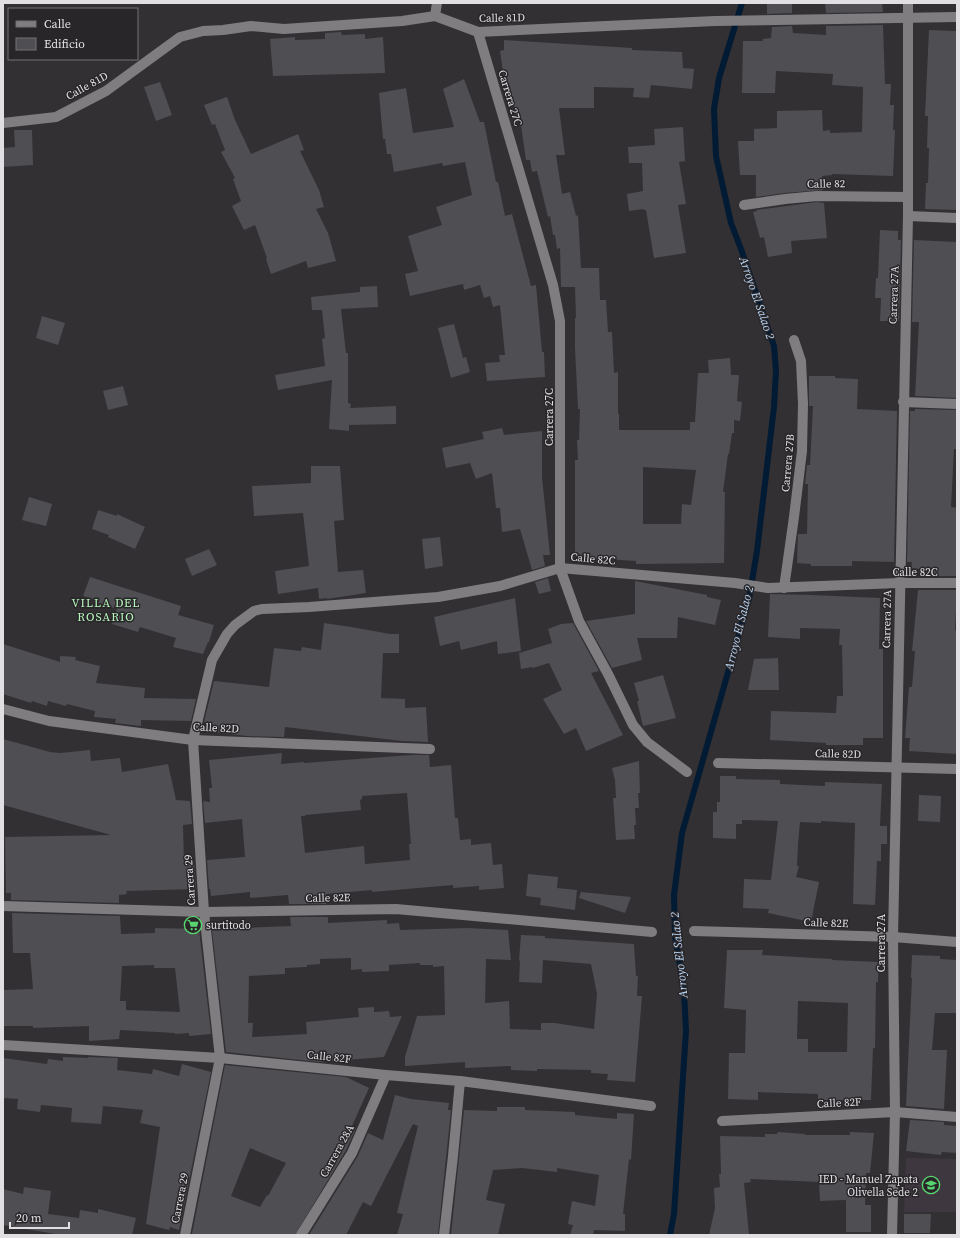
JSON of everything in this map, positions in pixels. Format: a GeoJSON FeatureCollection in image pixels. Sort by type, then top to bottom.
{"type":"FeatureCollection","features":[{"type":"Feature","properties":{"kind":"street"},"geometry":{"type":"LineString","coordinates":[[435,16],[437,3]]}},
{"type":"Feature","properties":{"kind":"street","name":"Carrera 27A"},"geometry":{"type":"LineString","coordinates":[[892,1235],[895,1112],[892,937],[908,216],[908,3]]}},
{"type":"Feature","properties":{"kind":"street","name":"Calle 81D"},"geometry":{"type":"LineString","coordinates":[[3,123],[56,117],[106,91],[180,37],[203,31],[251,26],[284,29],[402,21],[435,16],[478,32],[745,20],[957,17]]}},
{"type":"Feature","properties":{"kind":"street","name":"Carrera 27C"},"geometry":{"type":"LineString","coordinates":[[478,32],[553,285],[560,321],[560,568],[579,621],[608,674],[633,725],[647,742],[687,772]]}},
{"type":"Feature","properties":{"kind":"street","name":"Calle 82"},"geometry":{"type":"LineString","coordinates":[[744,205],[785,198],[817,196],[908,197]]}},
{"type":"Feature","properties":{"kind":"street"},"geometry":{"type":"LineString","coordinates":[[908,216],[957,218]]}},
{"type":"Feature","properties":{"kind":"street","name":"Carrera 27B"},"geometry":{"type":"LineString","coordinates":[[784,588],[802,451],[803,404],[800,361],[794,340]]}},
{"type":"Feature","properties":{"kind":"street"},"geometry":{"type":"LineString","coordinates":[[904,402],[957,404]]}},
{"type":"Feature","properties":{"kind":"street","name":"Calle 82C"},"geometry":{"type":"LineString","coordinates":[[234,625],[254,611],[262,609],[309,607],[438,597],[500,586],[560,568],[768,588],[899,583],[957,583]]}},
{"type":"Feature","properties":{"kind":"street","name":"Carrera 29"},"geometry":{"type":"LineString","coordinates":[[185,1235],[220,1058],[204,912],[193,740],[212,660],[234,625]]}},
{"type":"Feature","properties":{"kind":"street","name":"Calle 82D"},"geometry":{"type":"LineString","coordinates":[[3,710],[49,721],[193,740],[430,749]]}},
{"type":"Feature","properties":{"kind":"street","name":"Calle 82D"},"geometry":{"type":"LineString","coordinates":[[718,763],[957,769]]}},
{"type":"Feature","properties":{"kind":"street","name":"Calle 82E"},"geometry":{"type":"LineString","coordinates":[[3,906],[204,912],[396,910],[652,932]]}},
{"type":"Feature","properties":{"kind":"street","name":"Calle 82E"},"geometry":{"type":"LineString","coordinates":[[694,931],[892,937],[957,942]]}},
{"type":"Feature","properties":{"kind":"street","name":"Calle 82F"},"geometry":{"type":"LineString","coordinates":[[3,1046],[220,1058],[460,1081],[651,1106]]}},
{"type":"Feature","properties":{"kind":"street","name":"Carrera 28A"},"geometry":{"type":"LineString","coordinates":[[301,1235],[352,1153],[386,1075]]}},
{"type":"Feature","properties":{"kind":"street"},"geometry":{"type":"LineString","coordinates":[[444,1235],[460,1081]]}},
{"type":"Feature","properties":{"kind":"street","name":"Calle 82F"},"geometry":{"type":"LineString","coordinates":[[722,1121],[895,1112],[957,1117]]}},
{"type":"Feature","properties":{"kind":"shaded area","name":"IED - Manuel Zapata Olivella Sede 2"},"geometry":{"type":"Polygon","coordinates":[[[906,1158],[957,1159],[957,1212],[904,1212],[906,1158]]]}},
{"type":"Feature","properties":{"kind":"building"},"geometry":{"type":"Polygon","coordinates":[[[767,3],[792,3],[792,13],[767,14],[767,3]]]}},
{"type":"Feature","properties":{"kind":"building"},"geometry":{"type":"Polygon","coordinates":[[[825,3],[882,3],[883,12],[826,13],[825,3]]]}},
{"type":"Feature","properties":{"kind":"building"},"geometry":{"type":"Polygon","coordinates":[[[883,25],[885,84],[891,84],[890,105],[894,105],[893,130],[895,130],[893,176],[832,174],[822,176],[823,190],[756,197],[756,175],[740,175],[738,141],[754,141],[754,129],[777,128],[777,111],[822,110],[823,131],[830,130],[830,133],[862,132],[863,87],[832,85],[833,74],[776,71],[775,93],[742,93],[743,41],[763,41],[763,39],[771,38],[772,27],[792,26],[793,33],[826,35],[826,26],[883,25]]]}},
{"type":"Feature","properties":{"kind":"building"},"geometry":{"type":"Polygon","coordinates":[[[929,30],[957,31],[957,210],[925,209],[926,183],[928,183],[929,148],[927,148],[928,116],[925,116],[929,30]]]}},
{"type":"Feature","properties":{"kind":"building"},"geometry":{"type":"Polygon","coordinates":[[[341,32],[342,35],[365,34],[365,39],[383,37],[385,73],[273,76],[270,39],[295,37],[295,40],[325,39],[325,33],[341,32]]]}},
{"type":"Feature","properties":{"kind":"building"},"geometry":{"type":"Polygon","coordinates":[[[504,40],[632,48],[632,50],[682,52],[683,68],[694,69],[692,89],[651,85],[649,98],[633,97],[634,88],[594,87],[594,108],[559,108],[565,155],[556,155],[562,194],[570,192],[576,216],[578,215],[581,268],[599,268],[600,300],[606,300],[608,332],[612,332],[614,373],[618,372],[619,430],[690,430],[690,422],[695,422],[698,373],[709,373],[708,360],[730,358],[731,375],[739,375],[737,401],[742,402],[740,421],[734,420],[734,433],[732,433],[728,454],[723,492],[725,492],[724,563],[636,564],[636,561],[575,557],[575,460],[578,460],[577,440],[579,440],[580,409],[578,409],[575,348],[575,287],[561,287],[560,248],[557,249],[555,235],[553,235],[550,216],[548,217],[537,171],[532,172],[530,160],[526,160],[520,119],[517,120],[511,91],[506,92],[500,51],[504,50],[504,40]],[[643,467],[643,524],[681,524],[682,504],[691,505],[696,470],[643,467]]]}},
{"type":"Feature","properties":{"kind":"building"},"geometry":{"type":"Polygon","coordinates":[[[464,79],[480,122],[484,122],[496,182],[498,182],[505,216],[512,214],[531,286],[536,285],[542,352],[544,352],[545,377],[487,381],[485,363],[500,362],[499,355],[505,355],[500,305],[493,307],[490,296],[484,298],[480,285],[464,290],[463,284],[410,296],[405,274],[418,271],[408,236],[442,225],[436,207],[472,195],[465,162],[443,166],[442,163],[394,172],[391,154],[387,154],[385,139],[383,139],[379,93],[406,88],[413,133],[454,127],[443,89],[464,79]]]}},
{"type":"Feature","properties":{"kind":"building"},"geometry":{"type":"Polygon","coordinates":[[[160,82],[172,115],[156,121],[144,87],[160,82]]]}},
{"type":"Feature","properties":{"kind":"building"},"geometry":{"type":"Polygon","coordinates":[[[227,97],[235,120],[251,154],[298,134],[304,150],[300,151],[319,190],[324,207],[316,209],[328,233],[336,261],[308,268],[306,261],[271,274],[255,225],[244,230],[232,206],[241,201],[233,179],[235,178],[221,152],[225,150],[215,124],[212,125],[204,105],[227,97]]]}},
{"type":"Feature","properties":{"kind":"building"},"geometry":{"type":"Polygon","coordinates":[[[683,127],[685,161],[679,162],[686,204],[678,205],[686,253],[654,258],[646,210],[629,211],[627,194],[643,191],[642,163],[629,163],[628,147],[655,145],[654,129],[683,127]]]}},
{"type":"Feature","properties":{"kind":"building"},"geometry":{"type":"Polygon","coordinates":[[[14,130],[32,130],[33,165],[3,167],[3,148],[15,147],[14,130]]]}},
{"type":"Feature","properties":{"kind":"building"},"geometry":{"type":"Polygon","coordinates":[[[817,202],[824,203],[827,238],[791,241],[792,253],[768,257],[764,237],[760,238],[753,212],[757,210],[817,202]]]}},
{"type":"Feature","properties":{"kind":"building"},"geometry":{"type":"Polygon","coordinates":[[[880,230],[898,231],[898,240],[901,240],[899,321],[880,321],[881,298],[875,298],[876,278],[878,278],[880,230]]]}},
{"type":"Feature","properties":{"kind":"building"},"geometry":{"type":"Polygon","coordinates":[[[914,240],[957,242],[957,398],[915,396],[919,322],[912,322],[914,240]]]}},
{"type":"Feature","properties":{"kind":"building"},"geometry":{"type":"Polygon","coordinates":[[[377,286],[378,307],[341,309],[346,353],[348,353],[348,403],[351,404],[350,408],[396,406],[396,424],[349,425],[349,431],[329,429],[332,380],[278,390],[275,375],[325,366],[322,339],[325,338],[322,310],[312,310],[311,297],[360,292],[360,287],[377,286]]]}},
{"type":"Feature","properties":{"kind":"building"},"geometry":{"type":"Polygon","coordinates":[[[42,316],[65,323],[58,345],[36,338],[42,316]]]}},
{"type":"Feature","properties":{"kind":"building"},"geometry":{"type":"Polygon","coordinates":[[[454,324],[463,358],[466,357],[470,372],[451,378],[438,328],[454,324]]]}},
{"type":"Feature","properties":{"kind":"building"},"geometry":{"type":"Polygon","coordinates":[[[809,376],[835,376],[835,378],[858,379],[857,409],[897,411],[894,562],[852,561],[852,566],[811,566],[811,564],[797,563],[798,534],[807,534],[808,484],[805,484],[807,465],[810,465],[813,406],[809,406],[809,376]]]}},
{"type":"Feature","properties":{"kind":"building"},"geometry":{"type":"Polygon","coordinates":[[[123,386],[128,405],[108,410],[103,391],[123,386]]]}},
{"type":"Feature","properties":{"kind":"building"},"geometry":{"type":"Polygon","coordinates":[[[915,409],[957,410],[957,449],[954,449],[951,507],[957,508],[957,576],[919,576],[920,569],[911,568],[912,562],[907,562],[910,411],[915,411],[915,409]]]}},
{"type":"Feature","properties":{"kind":"building"},"geometry":{"type":"Polygon","coordinates":[[[502,428],[504,435],[542,431],[542,477],[550,555],[543,555],[545,566],[532,570],[520,529],[502,532],[500,508],[496,508],[492,473],[476,479],[470,463],[446,468],[442,448],[484,439],[482,432],[502,428]]]}},
{"type":"Feature","properties":{"kind":"building"},"geometry":{"type":"Polygon","coordinates":[[[311,466],[340,466],[344,520],[334,521],[338,572],[363,570],[366,593],[327,599],[319,599],[318,588],[278,594],[275,571],[309,566],[303,513],[254,516],[252,486],[311,483],[311,466]]]}},
{"type":"Feature","properties":{"kind":"building"},"geometry":{"type":"Polygon","coordinates":[[[29,497],[52,504],[46,526],[22,520],[29,497]]]}},
{"type":"Feature","properties":{"kind":"building"},"geometry":{"type":"Polygon","coordinates":[[[98,510],[117,516],[117,514],[145,527],[135,549],[108,537],[109,535],[92,529],[98,510]]]}},
{"type":"Feature","properties":{"kind":"building"},"geometry":{"type":"Polygon","coordinates":[[[440,537],[443,566],[425,569],[422,539],[440,537]]]}},
{"type":"Feature","properties":{"kind":"building"},"geometry":{"type":"Polygon","coordinates":[[[209,549],[217,565],[192,576],[185,559],[209,549]]]}},
{"type":"Feature","properties":{"kind":"building"},"geometry":{"type":"Polygon","coordinates":[[[90,577],[181,606],[178,615],[214,625],[209,642],[203,654],[173,647],[176,638],[140,627],[138,632],[112,624],[117,609],[83,596],[90,577]]]}},
{"type":"Feature","properties":{"kind":"building"},"geometry":{"type":"Polygon","coordinates":[[[548,578],[551,591],[539,594],[535,582],[548,578]]]}},
{"type":"Feature","properties":{"kind":"building"},"geometry":{"type":"Polygon","coordinates":[[[635,581],[707,595],[707,597],[721,600],[715,625],[678,617],[677,638],[637,638],[642,660],[612,668],[586,621],[635,614],[635,581]]]}},
{"type":"Feature","properties":{"kind":"building"},"geometry":{"type":"Polygon","coordinates":[[[918,590],[957,590],[955,630],[957,631],[957,754],[909,751],[910,738],[905,738],[909,687],[912,687],[915,651],[912,651],[918,590]]]}},
{"type":"Feature","properties":{"kind":"building"},"geometry":{"type":"Polygon","coordinates":[[[770,594],[880,598],[879,649],[883,649],[883,738],[863,738],[863,745],[826,745],[826,743],[770,740],[771,711],[836,713],[837,696],[843,696],[842,645],[839,645],[840,629],[800,628],[800,639],[768,637],[770,594]]]}},
{"type":"Feature","properties":{"kind":"building"},"geometry":{"type":"Polygon","coordinates":[[[515,598],[521,651],[498,654],[497,641],[461,650],[459,641],[440,646],[434,617],[515,598]]]}},
{"type":"Feature","properties":{"kind":"building"},"geometry":{"type":"Polygon","coordinates":[[[324,623],[390,634],[399,634],[399,653],[383,653],[381,698],[405,699],[405,708],[426,707],[428,742],[402,741],[285,727],[284,737],[247,736],[205,731],[206,722],[204,722],[214,681],[269,687],[274,648],[301,651],[302,647],[321,650],[324,623]]]}},
{"type":"Feature","properties":{"kind":"building"},"geometry":{"type":"Polygon","coordinates":[[[573,623],[599,671],[591,673],[623,735],[586,751],[576,728],[564,734],[543,699],[562,690],[549,663],[533,668],[521,669],[519,653],[552,643],[548,629],[561,624],[573,623]]]}},
{"type":"Feature","properties":{"kind":"building"},"geometry":{"type":"Polygon","coordinates":[[[3,644],[60,662],[60,656],[76,657],[75,660],[100,666],[96,683],[145,688],[144,698],[196,699],[191,721],[141,720],[141,726],[115,723],[116,719],[94,717],[95,711],[48,701],[47,706],[32,701],[31,703],[3,694],[3,644]]]}},
{"type":"Feature","properties":{"kind":"building"},"geometry":{"type":"Polygon","coordinates":[[[778,658],[779,690],[748,690],[754,659],[778,658]]]}},
{"type":"Feature","properties":{"kind":"building"},"geometry":{"type":"Polygon","coordinates":[[[663,675],[676,718],[643,726],[637,701],[639,701],[634,683],[663,675]]]}},
{"type":"Feature","properties":{"kind":"building"},"geometry":{"type":"Polygon","coordinates":[[[3,739],[50,752],[60,753],[90,750],[91,761],[120,758],[122,772],[168,764],[176,800],[190,801],[192,824],[183,825],[184,863],[194,862],[196,889],[126,891],[127,894],[119,895],[119,903],[11,900],[11,893],[6,893],[5,837],[111,835],[3,805],[3,739]]]}},
{"type":"Feature","properties":{"kind":"building"},"geometry":{"type":"Polygon","coordinates":[[[282,753],[281,764],[429,755],[430,767],[451,765],[455,818],[458,818],[460,840],[471,839],[471,845],[491,843],[493,865],[502,864],[504,888],[479,890],[479,886],[453,888],[453,885],[372,892],[372,890],[326,894],[326,904],[289,904],[288,895],[250,898],[250,892],[211,896],[209,889],[207,860],[245,857],[242,819],[205,823],[203,801],[210,802],[209,788],[212,788],[209,760],[282,753]],[[407,793],[362,796],[362,799],[360,800],[361,810],[301,816],[305,853],[364,846],[365,864],[410,860],[409,844],[411,844],[407,793]]]}},
{"type":"Feature","properties":{"kind":"building"},"geometry":{"type":"Polygon","coordinates":[[[639,761],[640,793],[638,793],[639,808],[635,808],[635,839],[616,840],[613,798],[616,798],[615,780],[612,768],[639,761]]]}},
{"type":"Feature","properties":{"kind":"building"},"geometry":{"type":"Polygon","coordinates":[[[720,776],[736,776],[736,779],[780,780],[780,784],[825,786],[825,782],[882,784],[880,826],[887,826],[887,844],[881,844],[881,861],[877,861],[875,905],[853,904],[855,823],[821,821],[821,823],[800,822],[797,866],[799,866],[796,877],[819,882],[811,922],[768,913],[769,909],[743,908],[744,879],[771,880],[778,821],[742,820],[742,824],[736,824],[736,839],[713,838],[713,812],[717,812],[717,802],[720,802],[720,776]]]}},
{"type":"Feature","properties":{"kind":"building"},"geometry":{"type":"Polygon","coordinates":[[[919,795],[941,796],[940,822],[918,821],[919,795]]]}},
{"type":"Feature","properties":{"kind":"building"},"geometry":{"type":"Polygon","coordinates":[[[528,874],[558,877],[557,888],[577,890],[575,910],[540,905],[541,898],[526,896],[528,874]]]}},
{"type":"Feature","properties":{"kind":"building"},"geometry":{"type":"Polygon","coordinates":[[[581,892],[631,897],[625,913],[579,898],[581,892]]]}},
{"type":"Feature","properties":{"kind":"building"},"geometry":{"type":"Polygon","coordinates":[[[12,913],[120,916],[121,934],[155,933],[155,928],[199,929],[211,1034],[189,1036],[189,1033],[175,1034],[120,1030],[119,1039],[89,1041],[89,1026],[33,1028],[33,1026],[3,1026],[3,990],[33,989],[30,953],[13,953],[12,913]],[[154,965],[122,966],[120,1001],[126,1001],[126,1010],[180,1012],[175,968],[154,968],[154,965]]]}},
{"type":"Feature","properties":{"kind":"building"},"geometry":{"type":"Polygon","coordinates":[[[290,917],[328,917],[328,923],[387,920],[387,924],[399,923],[400,930],[467,928],[508,930],[511,960],[486,959],[485,1003],[509,1001],[510,1029],[541,1030],[541,1023],[555,1023],[594,1029],[597,994],[591,964],[543,960],[542,983],[519,982],[521,935],[634,944],[636,976],[638,976],[637,996],[642,996],[635,1082],[607,1080],[608,1074],[591,1073],[591,1070],[511,1070],[511,1066],[465,1068],[465,1062],[405,1066],[405,1057],[417,1016],[445,1015],[444,966],[433,967],[433,965],[420,965],[420,963],[389,965],[389,971],[362,972],[362,969],[351,970],[351,958],[320,959],[320,964],[307,965],[307,967],[285,968],[285,974],[249,976],[248,1023],[253,1023],[252,1037],[307,1034],[306,1022],[359,1017],[358,1008],[374,1007],[374,1012],[389,1011],[390,1017],[402,1016],[384,1057],[319,1062],[226,1052],[212,930],[215,930],[215,927],[241,926],[241,928],[291,926],[290,917]]]}},
{"type":"Feature","properties":{"kind":"building"},"geometry":{"type":"Polygon","coordinates":[[[727,950],[763,950],[762,955],[878,962],[878,982],[876,982],[875,1048],[873,1048],[871,1100],[818,1100],[818,1094],[758,1092],[758,1100],[728,1099],[729,1053],[745,1053],[746,1010],[724,1008],[727,950]],[[798,1001],[797,1039],[808,1039],[808,1052],[847,1052],[848,1003],[798,1001]]]}},
{"type":"Feature","properties":{"kind":"building"},"geometry":{"type":"Polygon","coordinates":[[[912,955],[940,956],[940,959],[957,960],[957,1013],[935,1013],[932,1050],[947,1050],[944,1109],[906,1106],[912,955]]]}},
{"type":"Feature","properties":{"kind":"building"},"geometry":{"type":"Polygon","coordinates":[[[63,1057],[118,1058],[117,1070],[152,1074],[153,1069],[179,1076],[182,1064],[211,1072],[179,1230],[170,1227],[169,1230],[146,1224],[160,1127],[140,1123],[143,1110],[103,1106],[101,1124],[71,1122],[72,1108],[41,1105],[40,1112],[17,1109],[18,1099],[3,1098],[3,1058],[47,1064],[48,1059],[63,1061],[63,1057]]]}},
{"type":"Feature","properties":{"kind":"building"},"geometry":{"type":"Polygon","coordinates":[[[225,1065],[346,1077],[369,1088],[352,1126],[356,1128],[346,1150],[295,1235],[192,1234],[225,1065]],[[250,1148],[231,1196],[260,1207],[267,1195],[268,1196],[286,1163],[250,1148]]]}},
{"type":"Feature","properties":{"kind":"building"},"geometry":{"type":"Polygon","coordinates":[[[395,1095],[411,1099],[449,1103],[448,1110],[451,1110],[438,1235],[397,1235],[403,1214],[397,1213],[418,1126],[413,1124],[371,1206],[363,1202],[346,1235],[309,1235],[358,1156],[368,1133],[383,1140],[395,1095]]]}},
{"type":"Feature","properties":{"kind":"building"},"geometry":{"type":"Polygon","coordinates":[[[497,1107],[525,1107],[525,1110],[575,1112],[575,1115],[617,1119],[617,1113],[634,1114],[631,1160],[629,1159],[623,1214],[625,1214],[625,1231],[594,1230],[593,1235],[570,1235],[573,1225],[568,1224],[572,1201],[595,1206],[599,1175],[557,1168],[557,1172],[522,1168],[493,1170],[486,1200],[505,1204],[498,1235],[451,1235],[464,1110],[497,1111],[497,1107]]]}},
{"type":"Feature","properties":{"kind":"building"},"geometry":{"type":"Polygon","coordinates":[[[910,1120],[944,1122],[944,1125],[957,1126],[957,1153],[942,1152],[941,1155],[906,1151],[910,1120]]]}},
{"type":"Feature","properties":{"kind":"building"},"geometry":{"type":"Polygon","coordinates":[[[778,1132],[805,1135],[850,1135],[850,1132],[874,1133],[870,1173],[866,1173],[865,1205],[871,1205],[871,1232],[846,1232],[846,1200],[820,1201],[819,1182],[750,1179],[751,1182],[744,1183],[749,1235],[709,1235],[715,1208],[714,1188],[720,1187],[720,1136],[765,1137],[765,1134],[777,1134],[778,1132]]]}},
{"type":"Feature","properties":{"kind":"building"},"geometry":{"type":"Polygon","coordinates":[[[24,1187],[51,1191],[48,1214],[79,1218],[80,1210],[98,1213],[98,1209],[136,1218],[132,1235],[61,1235],[3,1225],[3,1189],[23,1194],[24,1187]]]}},
{"type":"Feature","properties":{"kind":"building"},"geometry":{"type":"Polygon","coordinates":[[[904,1214],[931,1214],[930,1233],[904,1233],[904,1214]]]}},
{"type":"Feature","properties":{"kind":"waterway","name":"Arroyo El Salao 2"},"geometry":{"type":"LineString","coordinates":[[670,1235],[674,1214],[686,1031],[684,991],[675,936],[674,895],[682,833],[749,599],[757,551],[774,407],[776,371],[774,346],[731,223],[716,156],[714,109],[719,78],[742,3]]}},
{"type":"Feature","properties":{"kind":"place","name":"surtitodo"},"geometry":{"type":"Point","coordinates":[193,925]}},
{"type":"Feature","properties":{"kind":"place","name":"IED - Manuel Zapata Olivella Sede 2"},"geometry":{"type":"Point","coordinates":[931,1185]}},
{"type":"Feature","properties":{"kind":"district","name":"VILLA DEL ROSARIO"},"geometry":{"type":"Point","coordinates":[106,610]}}]}
